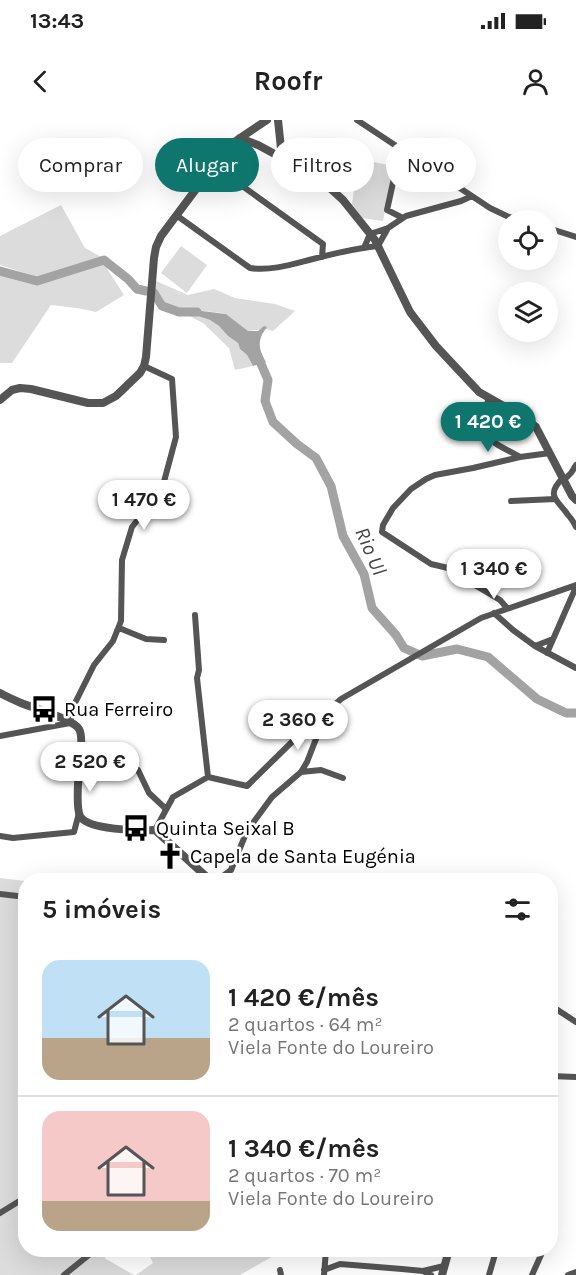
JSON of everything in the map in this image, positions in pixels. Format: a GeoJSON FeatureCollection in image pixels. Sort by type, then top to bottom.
{"type":"FeatureCollection","features":[{"type":"Feature","properties":{"kind":"street"},"geometry":{"type":"LineString","coordinates":[[240,138],[267,120]]}},
{"type":"Feature","properties":{"kind":"street"},"geometry":{"type":"LineString","coordinates":[[280,120],[280,138]]}},
{"type":"Feature","properties":{"kind":"street"},"geometry":{"type":"LineString","coordinates":[[357,120],[498,212]]}},
{"type":"Feature","properties":{"kind":"street"},"geometry":{"type":"LineString","coordinates":[[0,400],[12,390],[31,388],[88,403],[102,403],[116,396],[140,372],[144,366],[156,247],[161,236],[193,192]]}},
{"type":"Feature","properties":{"kind":"street"},"geometry":{"type":"LineString","coordinates":[[251,192],[323,244],[322,257]]}},
{"type":"Feature","properties":{"kind":"street"},"geometry":{"type":"LineString","coordinates":[[334,192],[374,240],[410,312],[436,346],[479,393],[523,417],[536,427],[576,500]]}},
{"type":"Feature","properties":{"kind":"street"},"geometry":{"type":"LineString","coordinates":[[391,192],[387,210],[403,218]]}},
{"type":"Feature","properties":{"kind":"street"},"geometry":{"type":"LineString","coordinates":[[176,215],[250,268],[261,270],[364,248],[406,216],[472,196]]}},
{"type":"Feature","properties":{"kind":"street"},"geometry":{"type":"LineString","coordinates":[[364,248],[388,228]]}},
{"type":"Feature","properties":{"kind":"street"},"geometry":{"type":"LineString","coordinates":[[558,231],[576,237]]}},
{"type":"Feature","properties":{"kind":"street"},"geometry":{"type":"LineString","coordinates":[[70,723],[75,703],[94,665],[113,641],[121,621],[123,560],[132,527],[162,489],[176,437],[172,378],[144,366]]}},
{"type":"Feature","properties":{"kind":"street"},"geometry":{"type":"LineString","coordinates":[[489,398],[480,426],[484,435],[520,457]]}},
{"type":"Feature","properties":{"kind":"street"},"geometry":{"type":"LineString","coordinates":[[506,622],[505,609],[495,595],[473,584],[464,574],[431,564],[382,532],[383,525],[393,508],[411,489],[426,478],[520,457],[550,453]]}},
{"type":"Feature","properties":{"kind":"street"},"geometry":{"type":"LineString","coordinates":[[576,465],[571,473],[558,483],[555,490],[556,502],[576,527]]}},
{"type":"Feature","properties":{"kind":"street"},"geometry":{"type":"LineString","coordinates":[[511,501],[555,499]]}},
{"type":"Feature","properties":{"kind":"street"},"geometry":{"type":"LineString","coordinates":[[227,873],[231,870],[247,831],[272,797],[301,771],[307,762],[323,721],[341,699],[481,618],[576,586]]}},
{"type":"Feature","properties":{"kind":"street"},"geometry":{"type":"LineString","coordinates":[[548,653],[576,586]]}},
{"type":"Feature","properties":{"kind":"street"},"geometry":{"type":"LineString","coordinates":[[494,613],[535,646],[576,668]]}},
{"type":"Feature","properties":{"kind":"street"},"geometry":{"type":"LineString","coordinates":[[195,615],[199,670],[197,678],[208,777]]}},
{"type":"Feature","properties":{"kind":"street"},"geometry":{"type":"LineString","coordinates":[[118,628],[146,639],[164,640]]}},
{"type":"Feature","properties":{"kind":"street"},"geometry":{"type":"LineString","coordinates":[[535,646],[553,639]]}},
{"type":"Feature","properties":{"kind":"street"},"geometry":{"type":"LineString","coordinates":[[0,693],[77,727],[81,749],[77,788],[79,813],[74,832],[13,838],[0,836]]}},
{"type":"Feature","properties":{"kind":"street"},"geometry":{"type":"LineString","coordinates":[[154,831],[173,797],[208,777],[247,786],[298,736],[309,704]]}},
{"type":"Feature","properties":{"kind":"street"},"geometry":{"type":"LineString","coordinates":[[0,736],[70,723]]}},
{"type":"Feature","properties":{"kind":"street"},"geometry":{"type":"LineString","coordinates":[[138,770],[149,793],[166,809]]}},
{"type":"Feature","properties":{"kind":"street"},"geometry":{"type":"LineString","coordinates":[[301,771],[321,770],[343,778]]}},
{"type":"Feature","properties":{"kind":"street"},"geometry":{"type":"LineString","coordinates":[[79,813],[83,820],[92,825],[154,831],[202,873]]}},
{"type":"Feature","properties":{"kind":"street"},"geometry":{"type":"LineString","coordinates":[[0,894],[18,896]]}},
{"type":"Feature","properties":{"kind":"street"},"geometry":{"type":"LineString","coordinates":[[558,1010],[576,1022]]}},
{"type":"Feature","properties":{"kind":"street"},"geometry":{"type":"LineString","coordinates":[[558,1076],[576,1077]]}},
{"type":"Feature","properties":{"kind":"street"},"geometry":{"type":"LineString","coordinates":[[0,1213],[18,1202]]}},
{"type":"Feature","properties":{"kind":"street"},"geometry":{"type":"LineString","coordinates":[[64,1275],[86,1257]]}},
{"type":"Feature","properties":{"kind":"street"},"geometry":{"type":"LineString","coordinates":[[324,1272],[326,1257]]}},
{"type":"Feature","properties":{"kind":"street"},"geometry":{"type":"LineString","coordinates":[[331,1257],[340,1264]]}},
{"type":"Feature","properties":{"kind":"street"},"geometry":{"type":"LineString","coordinates":[[442,1275],[447,1257]]}},
{"type":"Feature","properties":{"kind":"street"},"geometry":{"type":"LineString","coordinates":[[489,1275],[494,1257]]}},
{"type":"Feature","properties":{"kind":"street"},"geometry":{"type":"LineString","coordinates":[[532,1275],[540,1257]]}},
{"type":"Feature","properties":{"kind":"street"},"geometry":{"type":"LineString","coordinates":[[324,1272],[340,1264],[423,1271],[444,1266]]}},
{"type":"Feature","properties":{"kind":"street"},"geometry":{"type":"LineString","coordinates":[[423,1271],[431,1275]]}},
{"type":"Feature","properties":{"kind":"street"},"geometry":{"type":"LineString","coordinates":[[568,1275],[576,1272]]}},
{"type":"Feature","properties":{"kind":"shaded area"},"geometry":{"type":"Polygon","coordinates":[[[374,162],[386,164],[386,192],[389,192],[383,221],[362,218],[352,204],[354,192],[374,192],[374,162]]]}},
{"type":"Feature","properties":{"kind":"shaded area"},"geometry":{"type":"Polygon","coordinates":[[[61,205],[85,248],[103,258],[37,277],[0,265],[0,236],[61,205]]]}},
{"type":"Feature","properties":{"kind":"shaded area"},"geometry":{"type":"Polygon","coordinates":[[[181,246],[207,265],[187,293],[161,273],[181,246]]]}},
{"type":"Feature","properties":{"kind":"shaded area"},"geometry":{"type":"Polygon","coordinates":[[[104,264],[124,295],[96,312],[51,305],[12,363],[0,363],[0,273],[36,284],[104,264]]]}},
{"type":"Feature","properties":{"kind":"shaded area"},"geometry":{"type":"Polygon","coordinates":[[[156,281],[188,295],[214,289],[235,298],[275,304],[295,311],[273,331],[266,329],[248,331],[223,313],[194,310],[187,312],[210,320],[238,343],[253,366],[235,370],[229,348],[203,323],[186,312],[162,306],[154,293],[156,281]]]}},
{"type":"Feature","properties":{"kind":"shaded area"},"geometry":{"type":"Polygon","coordinates":[[[194,310],[226,314],[248,331],[258,331],[264,326],[267,327],[260,344],[266,362],[253,366],[238,343],[219,326],[210,320],[186,312],[194,310]]]}},
{"type":"Feature","properties":{"kind":"shaded area"},"geometry":{"type":"Polygon","coordinates":[[[0,878],[18,880],[18,1257],[104,1257],[134,1275],[0,1275],[0,878]]]}},
{"type":"Feature","properties":{"kind":"shaded area"},"geometry":{"type":"Polygon","coordinates":[[[150,1257],[272,1257],[240,1275],[136,1275],[153,1263],[150,1257]]]}},
{"type":"Feature","properties":{"kind":"waterway","name":"Rio Ul"},"geometry":{"type":"LineString","coordinates":[[0,271],[37,281],[104,260],[137,289],[146,291]]}},
{"type":"Feature","properties":{"kind":"waterway"},"geometry":{"type":"LineString","coordinates":[[154,293],[162,306],[179,312],[197,312]]}},
{"type":"Feature","properties":{"kind":"waterway","name":"Rio Ul"},"geometry":{"type":"LineString","coordinates":[[256,352],[268,380],[265,401],[273,422],[316,458],[331,486],[343,536],[364,574],[372,608],[396,635],[404,648],[422,656],[457,649],[488,657],[537,699],[566,713],[576,713]]}},
{"type":"Feature","properties":{"kind":"place","name":"Rua Ferreiro"},"geometry":{"type":"Point","coordinates":[44,709]}},
{"type":"Feature","properties":{"kind":"place","name":"Quinta Seixal B"},"geometry":{"type":"Point","coordinates":[136,828]}},
{"type":"Feature","properties":{"kind":"place","name":"Capela de Santa Eugénia"},"geometry":{"type":"Point","coordinates":[170,856]}}]}
